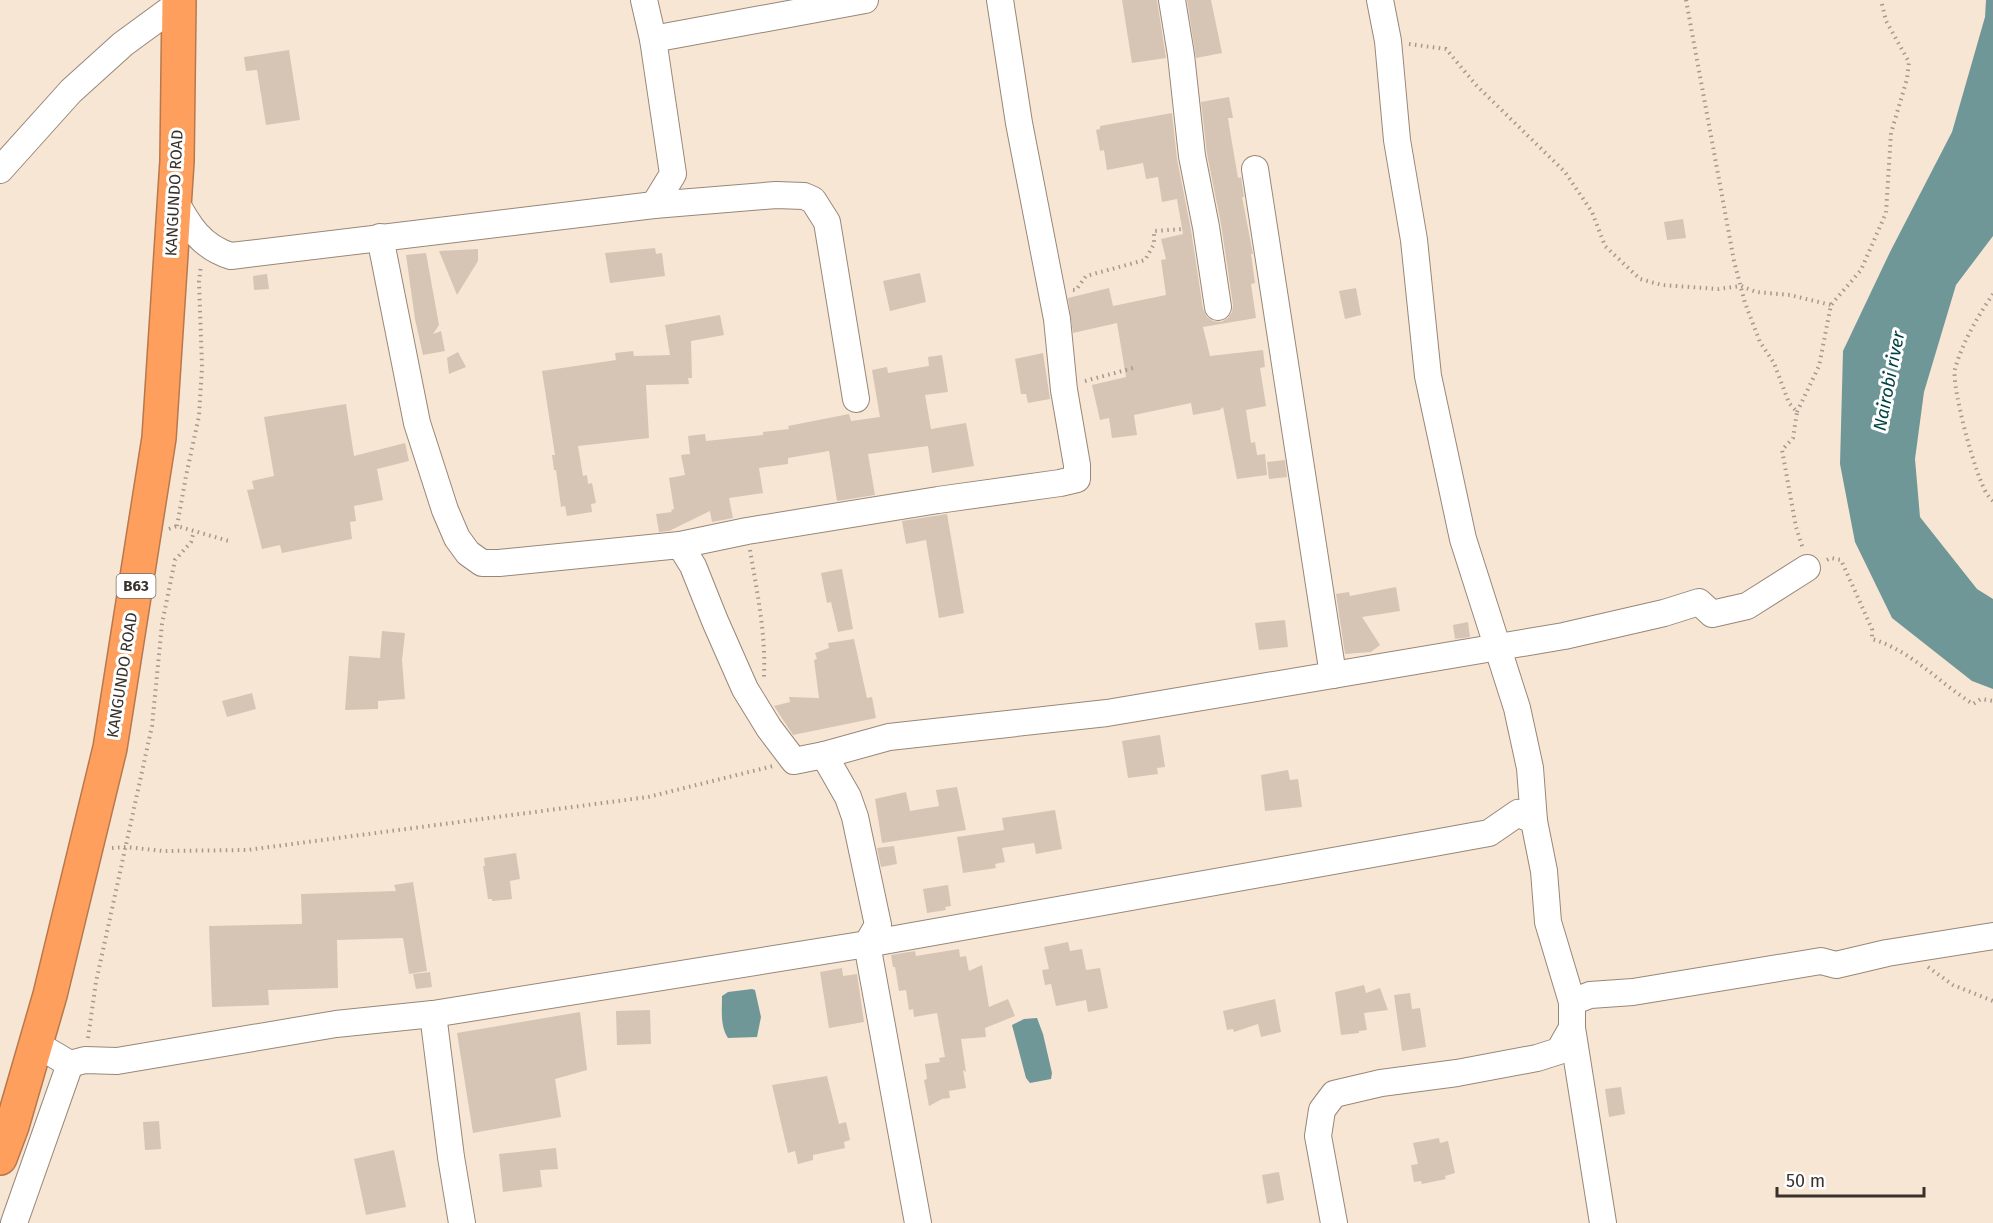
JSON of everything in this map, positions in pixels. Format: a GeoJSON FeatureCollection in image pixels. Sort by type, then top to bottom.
{"type":"FeatureCollection","features":[{"type":"Feature","properties":{"kind":"highway","name":"KANGUNDO ROAD"},"geometry":{"type":"LineString","coordinates":[[0,1158],[12,1126],[36,1044],[87,850],[110,748],[159,438],[177,161],[179,2]]}},
{"type":"Feature","properties":{"kind":"street"},"geometry":{"type":"LineString","coordinates":[[644,0],[653,39],[673,174],[654,205]]}},
{"type":"Feature","properties":{"kind":"street"},"geometry":{"type":"LineString","coordinates":[[653,39],[866,0]]}},
{"type":"Feature","properties":{"kind":"street"},"geometry":{"type":"LineString","coordinates":[[380,237],[417,423],[445,510],[457,538],[468,553],[482,563],[680,545],[747,531],[1077,479],[1057,319],[1018,123],[1000,0]]}},
{"type":"Feature","properties":{"kind":"street"},"geometry":{"type":"LineString","coordinates":[[1172,0],[1181,55],[1192,156],[1218,307]]}},
{"type":"Feature","properties":{"kind":"street"},"geometry":{"type":"LineString","coordinates":[[1380,0],[1388,41],[1397,140],[1414,240],[1428,376],[1463,539],[1516,708],[1530,768],[1534,821],[1545,871],[1548,922],[1572,1002],[1572,1028],[1603,1223]]}},
{"type":"Feature","properties":{"kind":"street"},"geometry":{"type":"LineString","coordinates":[[0,170],[71,92],[123,44],[179,2]]}},
{"type":"Feature","properties":{"kind":"street"},"geometry":{"type":"LineString","coordinates":[[1255,169],[1333,675]]}},
{"type":"Feature","properties":{"kind":"street"},"geometry":{"type":"LineString","coordinates":[[174,199],[189,227],[203,240],[222,253],[231,256],[654,205],[785,195],[804,196],[813,200],[827,222],[856,399]]}},
{"type":"Feature","properties":{"kind":"street"},"geometry":{"type":"LineString","coordinates":[[680,545],[693,566],[714,621],[745,689],[769,728],[794,761],[888,737],[1107,713],[1564,636],[1664,613],[1698,602],[1712,614],[1747,606],[1807,568]]}},
{"type":"Feature","properties":{"kind":"street"},"geometry":{"type":"LineString","coordinates":[[824,755],[848,797],[855,817],[878,925],[867,944],[918,1223]]}},
{"type":"Feature","properties":{"kind":"street"},"geometry":{"type":"LineString","coordinates":[[36,1044],[77,1062],[117,1061],[336,1024],[433,1014],[867,944],[1489,833],[1518,813],[1534,821]]}},
{"type":"Feature","properties":{"kind":"street"},"geometry":{"type":"LineString","coordinates":[[1572,1002],[1590,995],[1633,992],[1821,961],[1836,964],[1993,936]]}},
{"type":"Feature","properties":{"kind":"street"},"geometry":{"type":"LineString","coordinates":[[433,1014],[451,1157],[462,1223]]}},
{"type":"Feature","properties":{"kind":"street"},"geometry":{"type":"LineString","coordinates":[[1334,1223],[1318,1136],[1322,1110],[1334,1094],[1381,1083],[1457,1074],[1537,1058],[1558,1051],[1572,1028]]}},
{"type":"Feature","properties":{"kind":"street"},"geometry":{"type":"LineString","coordinates":[[14,1223],[77,1062]]}},
{"type":"Feature","properties":{"kind":"path"},"geometry":{"type":"LineString","coordinates":[[1686,0],[1734,261],[1760,342],[1774,363],[1789,403],[1797,412]]}},
{"type":"Feature","properties":{"kind":"path"},"geometry":{"type":"LineString","coordinates":[[1881,0],[1886,21],[1909,62],[1907,79],[1891,134],[1886,213],[1862,270],[1831,305],[1819,366],[1797,412],[1793,438],[1782,450],[1796,527],[1807,568],[1831,558],[1841,560],[1872,629],[1872,639],[1888,644],[1912,657],[1973,704],[1981,699],[1993,701]]}},
{"type":"Feature","properties":{"kind":"path"},"geometry":{"type":"LineString","coordinates":[[1388,41],[1446,49],[1476,84],[1565,172],[1592,212],[1605,246],[1640,279],[1662,285],[1718,289],[1741,286],[1756,292],[1790,295],[1831,305]]}},
{"type":"Feature","properties":{"kind":"path"},"geometry":{"type":"LineString","coordinates":[[1051,294],[1076,290],[1086,276],[1145,260],[1154,244],[1154,231],[1206,227]]}},
{"type":"Feature","properties":{"kind":"path"},"geometry":{"type":"LineString","coordinates":[[177,526],[199,416],[202,367],[199,282],[203,240]]}},
{"type":"Feature","properties":{"kind":"path"},"geometry":{"type":"LineString","coordinates":[[1993,294],[1976,318],[1954,371],[1958,399],[1977,472],[1986,494],[1993,501]]}},
{"type":"Feature","properties":{"kind":"path"},"geometry":{"type":"LineString","coordinates":[[1064,386],[1137,367]]}},
{"type":"Feature","properties":{"kind":"path"},"geometry":{"type":"LineString","coordinates":[[143,539],[177,526],[232,542]]}},
{"type":"Feature","properties":{"kind":"path"},"geometry":{"type":"LineString","coordinates":[[77,1062],[152,726],[162,624],[175,560],[190,542],[194,531]]}},
{"type":"Feature","properties":{"kind":"path"},"geometry":{"type":"LineString","coordinates":[[747,531],[762,626],[765,659],[764,684]]}},
{"type":"Feature","properties":{"kind":"path"},"geometry":{"type":"LineString","coordinates":[[87,850],[126,847],[163,850],[247,850],[648,797],[794,761]]}},
{"type":"Feature","properties":{"kind":"path"},"geometry":{"type":"LineString","coordinates":[[1911,949],[1933,972],[1953,986],[1993,1001]]}},
{"type":"Feature","properties":{"kind":"water","name":"Nairobi river"},"geometry":{"type":"Polygon","coordinates":[[[1986,0],[1993,0],[1993,236],[1956,285],[1924,392],[1915,459],[1920,517],[1977,589],[1993,599],[1993,689],[1972,681],[1892,618],[1855,542],[1840,464],[1843,351],[1890,252],[1952,132],[1985,17],[1986,0]]]}},
{"type":"Feature","properties":{"kind":"water"},"geometry":{"type":"Polygon","coordinates":[[[755,990],[761,1017],[757,1037],[728,1038],[723,1023],[722,996],[728,992],[755,990]]]}},
{"type":"Feature","properties":{"kind":"water"},"geometry":{"type":"Polygon","coordinates":[[[1037,1018],[1052,1073],[1051,1079],[1030,1083],[1026,1078],[1012,1025],[1024,1019],[1037,1018]]]}},
{"type":"Feature","properties":{"kind":"building"},"geometry":{"type":"Polygon","coordinates":[[[1122,0],[1157,0],[1166,58],[1132,63],[1122,0]]]}},
{"type":"Feature","properties":{"kind":"building"},"geometry":{"type":"Polygon","coordinates":[[[1187,0],[1211,0],[1222,53],[1196,58],[1187,0]]]}},
{"type":"Feature","properties":{"kind":"building"},"geometry":{"type":"Polygon","coordinates":[[[289,50],[300,120],[266,125],[257,70],[246,71],[244,57],[289,50]]]}},
{"type":"Feature","properties":{"kind":"building"},"geometry":{"type":"Polygon","coordinates":[[[1229,97],[1233,118],[1228,118],[1238,178],[1241,177],[1244,197],[1242,197],[1253,254],[1251,254],[1255,283],[1251,284],[1256,318],[1203,327],[1210,356],[1263,350],[1265,367],[1260,368],[1266,406],[1246,410],[1251,443],[1255,442],[1257,455],[1265,454],[1267,475],[1237,479],[1223,407],[1220,410],[1193,415],[1191,403],[1134,415],[1137,435],[1112,438],[1109,418],[1100,420],[1092,385],[1126,377],[1117,323],[1073,333],[1068,298],[1109,288],[1113,306],[1166,295],[1161,260],[1166,259],[1161,239],[1183,234],[1177,199],[1162,202],[1158,177],[1146,179],[1143,163],[1107,170],[1104,150],[1100,151],[1096,130],[1100,129],[1100,126],[1172,113],[1177,159],[1203,309],[1207,317],[1213,321],[1221,322],[1228,318],[1233,305],[1221,224],[1207,154],[1201,102],[1229,97]]]}},
{"type":"Feature","properties":{"kind":"building"},"geometry":{"type":"Polygon","coordinates":[[[1683,219],[1686,238],[1667,240],[1664,222],[1683,219]]]}},
{"type":"Feature","properties":{"kind":"building"},"geometry":{"type":"Polygon","coordinates":[[[655,248],[656,254],[662,253],[665,276],[610,283],[605,253],[655,248]]]}},
{"type":"Feature","properties":{"kind":"building"},"geometry":{"type":"Polygon","coordinates":[[[478,249],[478,261],[457,295],[439,251],[478,249]]]}},
{"type":"Feature","properties":{"kind":"building"},"geometry":{"type":"Polygon","coordinates":[[[426,253],[439,325],[433,334],[441,331],[445,351],[423,355],[415,319],[406,255],[426,253]]]}},
{"type":"Feature","properties":{"kind":"building"},"geometry":{"type":"Polygon","coordinates":[[[920,273],[926,302],[890,311],[883,281],[920,273]]]}},
{"type":"Feature","properties":{"kind":"building"},"geometry":{"type":"Polygon","coordinates":[[[267,274],[269,289],[254,290],[253,276],[267,274]]]}},
{"type":"Feature","properties":{"kind":"building"},"geometry":{"type":"Polygon","coordinates":[[[1356,288],[1361,315],[1345,319],[1339,291],[1356,288]]]}},
{"type":"Feature","properties":{"kind":"building"},"geometry":{"type":"Polygon","coordinates":[[[720,315],[724,335],[691,341],[692,378],[688,378],[689,384],[646,385],[649,438],[578,446],[583,476],[587,475],[588,484],[592,483],[596,503],[591,504],[592,512],[567,516],[565,506],[561,507],[556,470],[554,470],[552,455],[555,455],[542,371],[616,360],[615,353],[633,351],[634,356],[670,355],[665,325],[720,315]]]}},
{"type":"Feature","properties":{"kind":"building"},"geometry":{"type":"Polygon","coordinates":[[[458,352],[466,367],[449,374],[447,358],[458,352]]]}},
{"type":"Feature","properties":{"kind":"building"},"geometry":{"type":"Polygon","coordinates":[[[1043,353],[1050,399],[1028,403],[1026,394],[1021,394],[1015,359],[1043,353]]]}},
{"type":"Feature","properties":{"kind":"building"},"geometry":{"type":"Polygon","coordinates":[[[942,355],[948,392],[925,395],[931,429],[966,423],[974,466],[932,473],[928,446],[868,454],[875,495],[837,501],[829,451],[788,458],[788,464],[759,468],[763,493],[729,498],[733,518],[712,522],[710,511],[669,531],[659,532],[656,514],[672,512],[671,510],[674,509],[669,478],[685,475],[681,455],[690,454],[688,436],[705,434],[706,441],[763,435],[763,432],[789,429],[788,426],[849,414],[851,421],[880,417],[872,370],[887,367],[888,373],[929,366],[928,357],[942,355]]]}},
{"type":"Feature","properties":{"kind":"building"},"geometry":{"type":"Polygon","coordinates":[[[346,404],[354,456],[405,443],[409,461],[377,469],[383,500],[354,506],[356,521],[350,522],[352,539],[282,553],[280,545],[262,549],[247,490],[254,489],[252,481],[274,476],[264,417],[346,404]]]}},
{"type":"Feature","properties":{"kind":"building"},"geometry":{"type":"Polygon","coordinates":[[[1285,460],[1287,477],[1269,479],[1267,462],[1285,460]]]}},
{"type":"Feature","properties":{"kind":"building"},"geometry":{"type":"Polygon","coordinates":[[[947,514],[964,613],[939,618],[926,540],[906,544],[902,521],[947,514]]]}},
{"type":"Feature","properties":{"kind":"building"},"geometry":{"type":"Polygon","coordinates":[[[842,569],[853,629],[838,632],[831,602],[827,603],[821,573],[842,569]]]}},
{"type":"Feature","properties":{"kind":"building"},"geometry":{"type":"Polygon","coordinates":[[[1396,587],[1400,611],[1362,617],[1380,645],[1371,652],[1345,654],[1336,594],[1349,592],[1350,596],[1396,587]]]}},
{"type":"Feature","properties":{"kind":"building"},"geometry":{"type":"Polygon","coordinates":[[[1285,620],[1288,647],[1259,650],[1255,623],[1285,620]]]}},
{"type":"Feature","properties":{"kind":"building"},"geometry":{"type":"Polygon","coordinates":[[[1468,622],[1470,637],[1455,639],[1453,625],[1468,622]]]}},
{"type":"Feature","properties":{"kind":"building"},"geometry":{"type":"Polygon","coordinates":[[[382,631],[405,633],[402,660],[405,699],[378,701],[378,709],[345,710],[349,656],[380,658],[382,631]]]}},
{"type":"Feature","properties":{"kind":"building"},"geometry":{"type":"Polygon","coordinates":[[[854,639],[867,698],[872,697],[876,718],[793,735],[774,706],[790,702],[789,697],[819,698],[815,653],[829,648],[828,643],[854,639]]]}},
{"type":"Feature","properties":{"kind":"building"},"geometry":{"type":"Polygon","coordinates":[[[252,693],[256,709],[227,717],[222,701],[252,693]]]}},
{"type":"Feature","properties":{"kind":"building"},"geometry":{"type":"Polygon","coordinates":[[[1160,735],[1165,767],[1157,768],[1158,774],[1128,778],[1122,741],[1160,735]]]}},
{"type":"Feature","properties":{"kind":"building"},"geometry":{"type":"Polygon","coordinates":[[[1288,770],[1290,780],[1298,779],[1302,807],[1265,811],[1261,775],[1288,770]]]}},
{"type":"Feature","properties":{"kind":"building"},"geometry":{"type":"Polygon","coordinates":[[[957,787],[966,830],[882,843],[875,799],[906,792],[910,811],[939,806],[936,790],[957,787]]]}},
{"type":"Feature","properties":{"kind":"building"},"geometry":{"type":"Polygon","coordinates":[[[1055,810],[1062,849],[1036,854],[1034,843],[1002,848],[1005,862],[995,864],[996,868],[963,873],[957,837],[1004,830],[1002,818],[1055,810]]]}},
{"type":"Feature","properties":{"kind":"building"},"geometry":{"type":"Polygon","coordinates":[[[894,846],[897,864],[881,867],[877,848],[894,846]]]}},
{"type":"Feature","properties":{"kind":"building"},"geometry":{"type":"Polygon","coordinates":[[[516,853],[520,879],[510,881],[512,899],[492,901],[488,899],[484,858],[516,853]]]}},
{"type":"Feature","properties":{"kind":"building"},"geometry":{"type":"Polygon","coordinates":[[[413,882],[427,971],[409,974],[403,938],[337,940],[338,988],[268,990],[269,1005],[212,1007],[209,926],[302,924],[301,894],[396,891],[394,885],[413,882]]]}},
{"type":"Feature","properties":{"kind":"building"},"geometry":{"type":"Polygon","coordinates":[[[948,885],[951,906],[945,907],[946,910],[927,913],[923,889],[948,885]]]}},
{"type":"Feature","properties":{"kind":"building"},"geometry":{"type":"Polygon","coordinates":[[[1068,942],[1070,951],[1082,949],[1086,970],[1100,968],[1108,1008],[1088,1012],[1086,1000],[1056,1006],[1051,984],[1045,985],[1042,970],[1049,969],[1044,947],[1068,942]]]}},
{"type":"Feature","properties":{"kind":"building"},"geometry":{"type":"Polygon","coordinates":[[[959,949],[960,957],[966,956],[969,971],[982,965],[989,1007],[1008,999],[1015,1016],[985,1028],[986,1037],[961,1039],[966,1088],[949,1091],[950,1098],[942,1099],[929,1106],[924,1080],[927,1079],[925,1064],[940,1062],[939,1058],[945,1057],[937,1013],[914,1017],[913,1009],[909,1010],[906,990],[899,991],[891,955],[915,951],[916,956],[959,949]]]}},
{"type":"Feature","properties":{"kind":"building"},"geometry":{"type":"Polygon","coordinates":[[[842,968],[843,976],[857,974],[864,1022],[829,1028],[820,972],[842,968]]]}},
{"type":"Feature","properties":{"kind":"building"},"geometry":{"type":"Polygon","coordinates":[[[430,972],[432,987],[416,989],[413,974],[430,972]]]}},
{"type":"Feature","properties":{"kind":"building"},"geometry":{"type":"Polygon","coordinates":[[[1364,985],[1366,993],[1380,988],[1388,1010],[1364,1013],[1367,1030],[1341,1035],[1335,992],[1364,985]]]}},
{"type":"Feature","properties":{"kind":"building"},"geometry":{"type":"Polygon","coordinates":[[[1410,993],[1412,1009],[1420,1008],[1426,1047],[1402,1051],[1394,995],[1410,993]]]}},
{"type":"Feature","properties":{"kind":"building"},"geometry":{"type":"Polygon","coordinates":[[[1275,999],[1281,1032],[1261,1037],[1258,1024],[1234,1032],[1233,1029],[1227,1030],[1223,1011],[1275,999]]]}},
{"type":"Feature","properties":{"kind":"building"},"geometry":{"type":"Polygon","coordinates":[[[650,1010],[651,1044],[617,1045],[616,1011],[650,1010]]]}},
{"type":"Feature","properties":{"kind":"building"},"geometry":{"type":"Polygon","coordinates":[[[580,1012],[587,1070],[555,1079],[561,1117],[473,1133],[457,1033],[580,1012]]]}},
{"type":"Feature","properties":{"kind":"building"},"geometry":{"type":"Polygon","coordinates":[[[827,1076],[839,1124],[846,1122],[850,1140],[844,1142],[845,1148],[813,1155],[813,1160],[798,1164],[795,1151],[788,1153],[772,1085],[827,1076]]]}},
{"type":"Feature","properties":{"kind":"building"},"geometry":{"type":"Polygon","coordinates":[[[1621,1087],[1625,1114],[1609,1117],[1605,1089],[1621,1087]]]}},
{"type":"Feature","properties":{"kind":"building"},"geometry":{"type":"Polygon","coordinates":[[[159,1121],[161,1149],[145,1150],[143,1122],[159,1121]]]}},
{"type":"Feature","properties":{"kind":"building"},"geometry":{"type":"Polygon","coordinates":[[[1439,1138],[1440,1143],[1448,1141],[1455,1173],[1445,1176],[1446,1179],[1422,1184],[1421,1181],[1414,1182],[1411,1165],[1418,1164],[1413,1143],[1439,1138]]]}},
{"type":"Feature","properties":{"kind":"building"},"geometry":{"type":"Polygon","coordinates":[[[556,1148],[558,1169],[540,1170],[542,1187],[503,1192],[499,1154],[556,1148]]]}},
{"type":"Feature","properties":{"kind":"building"},"geometry":{"type":"Polygon","coordinates":[[[394,1150],[406,1207],[366,1215],[354,1159],[394,1150]]]}},
{"type":"Feature","properties":{"kind":"building"},"geometry":{"type":"Polygon","coordinates":[[[1279,1172],[1284,1200],[1267,1204],[1262,1175],[1279,1172]]]}}]}
